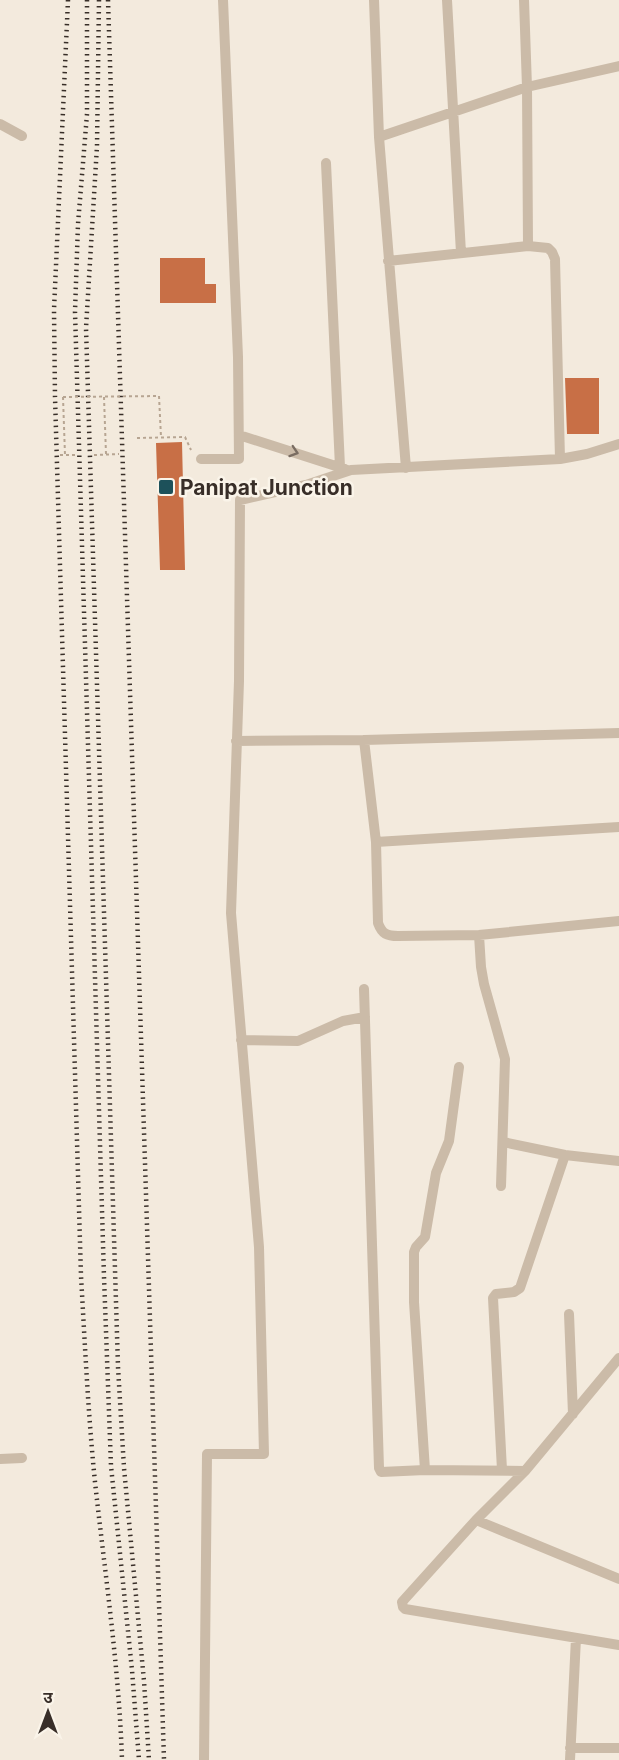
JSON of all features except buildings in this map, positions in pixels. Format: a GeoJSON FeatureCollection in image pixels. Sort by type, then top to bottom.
{"type":"FeatureCollection","features":[{"type":"Feature","properties":{"kind":"street"},"geometry":{"type":"LineString","coordinates":[[201,459],[239,459],[238,357],[223,0]]}},
{"type":"Feature","properties":{"kind":"street"},"geometry":{"type":"LineString","coordinates":[[374,0],[379,137],[406,468]]}},
{"type":"Feature","properties":{"kind":"street"},"geometry":{"type":"LineString","coordinates":[[447,0],[461,253]]}},
{"type":"Feature","properties":{"kind":"street"},"geometry":{"type":"LineString","coordinates":[[524,0],[528,246]]}},
{"type":"Feature","properties":{"kind":"street"},"geometry":{"type":"LineString","coordinates":[[379,137],[527,87],[619,66]]}},
{"type":"Feature","properties":{"kind":"street"},"geometry":{"type":"LineString","coordinates":[[0,124],[22,136]]}},
{"type":"Feature","properties":{"kind":"street"},"geometry":{"type":"LineString","coordinates":[[326,163],[340,467]]}},
{"type":"Feature","properties":{"kind":"street"},"geometry":{"type":"LineString","coordinates":[[388,261],[528,246],[548,248],[552,252],[555,259],[560,459]]}},
{"type":"Feature","properties":{"kind":"street"},"geometry":{"type":"LineString","coordinates":[[239,435],[351,470]]}},
{"type":"Feature","properties":{"kind":"street"},"geometry":{"type":"LineString","coordinates":[[204,1760],[207,1454],[264,1454],[259,1247],[231,913],[240,500],[306,485],[351,470],[560,459],[587,454],[619,444]]}},
{"type":"Feature","properties":{"kind":"street"},"geometry":{"type":"LineString","coordinates":[[236,741],[619,733]]}},
{"type":"Feature","properties":{"kind":"street"},"geometry":{"type":"LineString","coordinates":[[364,740],[376,842],[377,915],[381,931],[389,936],[479,935],[619,921]]}},
{"type":"Feature","properties":{"kind":"street"},"geometry":{"type":"LineString","coordinates":[[376,842],[619,826]]}},
{"type":"Feature","properties":{"kind":"street"},"geometry":{"type":"LineString","coordinates":[[479,935],[484,984],[505,1059],[501,1186]]}},
{"type":"Feature","properties":{"kind":"street"},"geometry":{"type":"LineString","coordinates":[[364,989],[379,1468],[381,1472],[388,1473],[425,1470],[525,1471]]}},
{"type":"Feature","properties":{"kind":"street"},"geometry":{"type":"LineString","coordinates":[[241,1040],[298,1041],[343,1021],[365,1017]]}},
{"type":"Feature","properties":{"kind":"street"},"geometry":{"type":"LineString","coordinates":[[425,1470],[414,1302],[414,1252],[425,1237],[436,1173],[450,1138],[459,1067]]}},
{"type":"Feature","properties":{"kind":"street"},"geometry":{"type":"LineString","coordinates":[[503,1142],[565,1155],[619,1161]]}},
{"type":"Feature","properties":{"kind":"street"},"geometry":{"type":"LineString","coordinates":[[502,1470],[493,1298],[496,1294],[514,1292],[520,1288],[565,1155]]}},
{"type":"Feature","properties":{"kind":"street"},"geometry":{"type":"LineString","coordinates":[[569,1314],[573,1414]]}},
{"type":"Feature","properties":{"kind":"street"},"geometry":{"type":"LineString","coordinates":[[619,1358],[525,1471],[476,1520],[402,1602],[403,1608],[619,1645]]}},
{"type":"Feature","properties":{"kind":"street"},"geometry":{"type":"LineString","coordinates":[[0,1459],[22,1458]]}},
{"type":"Feature","properties":{"kind":"street"},"geometry":{"type":"LineString","coordinates":[[476,1520],[619,1579]]}},
{"type":"Feature","properties":{"kind":"street"},"geometry":{"type":"LineString","coordinates":[[576,1638],[570,1754],[619,1748]]}},
{"type":"Feature","properties":{"kind":"path"},"geometry":{"type":"LineString","coordinates":[[76,455],[62,455],[63,398],[159,396],[161,437]]}},
{"type":"Feature","properties":{"kind":"path"},"geometry":{"type":"LineString","coordinates":[[104,397],[106,454]]}},
{"type":"Feature","properties":{"kind":"path"},"geometry":{"type":"LineString","coordinates":[[137,438],[185,437],[190,449],[201,459]]}},
{"type":"Feature","properties":{"kind":"path"},"geometry":{"type":"LineString","coordinates":[[94,455],[119,453]]}},
{"type":"Feature","properties":{"kind":"railway"},"geometry":{"type":"LineString","coordinates":[[68,0],[54,310],[81,1276],[93,1456],[115,1655],[122,1760]]}},
{"type":"Feature","properties":{"kind":"railway"},"geometry":{"type":"LineString","coordinates":[[87,0],[87,114],[78,224],[75,312],[111,1466],[139,1760]]}},
{"type":"Feature","properties":{"kind":"railway"},"geometry":{"type":"LineString","coordinates":[[99,0],[97,146],[86,328],[118,1367],[124,1468],[149,1760]]}},
{"type":"Feature","properties":{"kind":"railway"},"geometry":{"type":"LineString","coordinates":[[108,0],[164,1760]]}},
{"type":"Feature","properties":{"kind":"place","name":"Panipat Junction"},"geometry":{"type":"Point","coordinates":[166,487]}}]}
